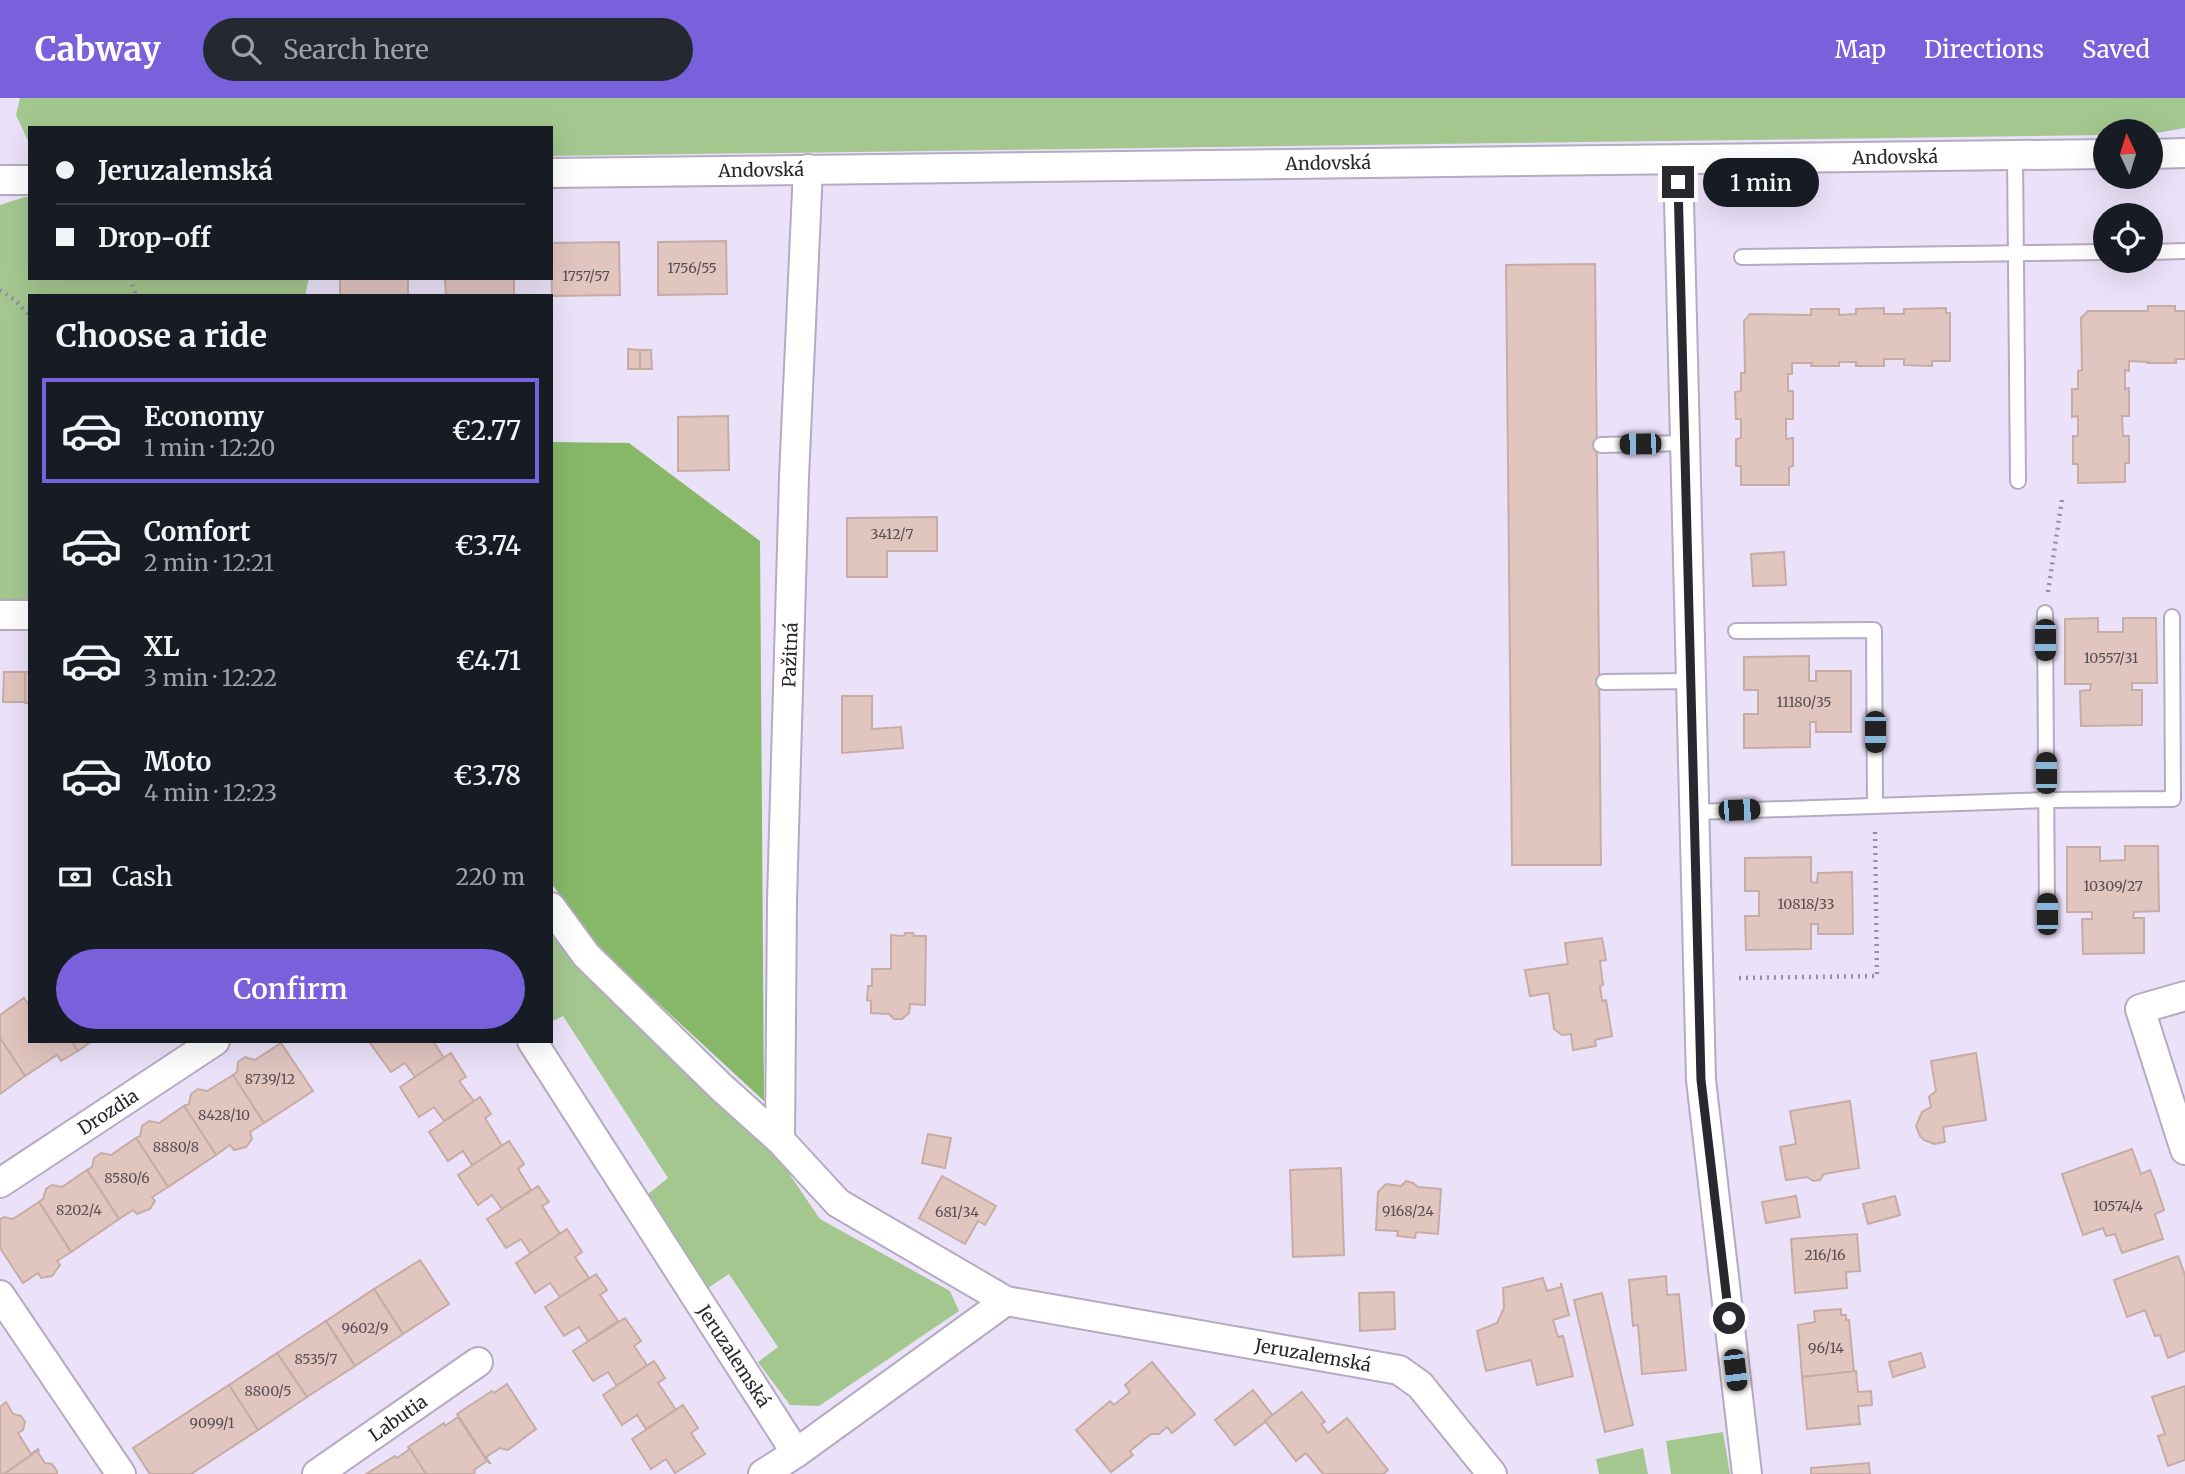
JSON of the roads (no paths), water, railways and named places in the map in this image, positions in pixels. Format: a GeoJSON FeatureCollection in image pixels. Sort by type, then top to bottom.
{"type":"FeatureCollection","features":[{"type":"Feature","properties":{"kind":"street"},"geometry":{"type":"LineString","coordinates":[[2163,154],[2185,153]]}},
{"type":"Feature","properties":{"kind":"street","name":"Andovská"},"geometry":{"type":"LineString","coordinates":[[553,173],[2093,154]]}},
{"type":"Feature","properties":{"kind":"street"},"geometry":{"type":"LineString","coordinates":[[1678,160],[1701,1080],[1746,1474]]}},
{"type":"Feature","properties":{"kind":"street","name":"Pažitná"},"geometry":{"type":"LineString","coordinates":[[780,1140],[782,887],[794,477],[808,169]]}},
{"type":"Feature","properties":{"kind":"street"},"geometry":{"type":"LineString","coordinates":[[0,180],[28,180]]}},
{"type":"Feature","properties":{"kind":"street"},"geometry":{"type":"LineString","coordinates":[[0,615],[28,615]]}},
{"type":"Feature","properties":{"kind":"street","name":"Jeruzalemská"},"geometry":{"type":"LineString","coordinates":[[553,910],[586,956],[711,1078],[780,1140],[838,1203],[1006,1301],[1399,1370],[1420,1385],[1492,1474]]}},
{"type":"Feature","properties":{"kind":"street"},"geometry":{"type":"LineString","coordinates":[[2185,996],[2140,1010],[2185,1150]]}},
{"type":"Feature","properties":{"kind":"street","name":"Drozdia"},"geometry":{"type":"LineString","coordinates":[[0,1184],[212,1043]]}},
{"type":"Feature","properties":{"kind":"street","name":"Jeruzalemská"},"geometry":{"type":"LineString","coordinates":[[533,1043],[796,1453]]}},
{"type":"Feature","properties":{"kind":"street"},"geometry":{"type":"LineString","coordinates":[[0,1295],[121,1474]]}},
{"type":"Feature","properties":{"kind":"street"},"geometry":{"type":"LineString","coordinates":[[763,1474],[1006,1301]]}},
{"type":"Feature","properties":{"kind":"street","name":"Labutia"},"geometry":{"type":"LineString","coordinates":[[317,1474],[478,1362]]}},
{"type":"Feature","properties":{"kind":"lane"},"geometry":{"type":"LineString","coordinates":[[2015,155],[2018,481]]}},
{"type":"Feature","properties":{"kind":"lane"},"geometry":{"type":"LineString","coordinates":[[2163,252],[2185,251]]}},
{"type":"Feature","properties":{"kind":"lane"},"geometry":{"type":"LineString","coordinates":[[1742,257],[2093,252]]}},
{"type":"Feature","properties":{"kind":"lane"},"geometry":{"type":"LineString","coordinates":[[1601,444],[1686,443]]}},
{"type":"Feature","properties":{"kind":"lane"},"geometry":{"type":"LineString","coordinates":[[2045,613],[2047,914]]}},
{"type":"Feature","properties":{"kind":"lane"},"geometry":{"type":"LineString","coordinates":[[1695,812],[2046,800],[2173,799],[2172,617]]}},
{"type":"Feature","properties":{"kind":"lane"},"geometry":{"type":"LineString","coordinates":[[1736,631],[1874,630],[1875,805]]}},
{"type":"Feature","properties":{"kind":"lane"},"geometry":{"type":"LineString","coordinates":[[1604,682],[1692,681]]}}]}
